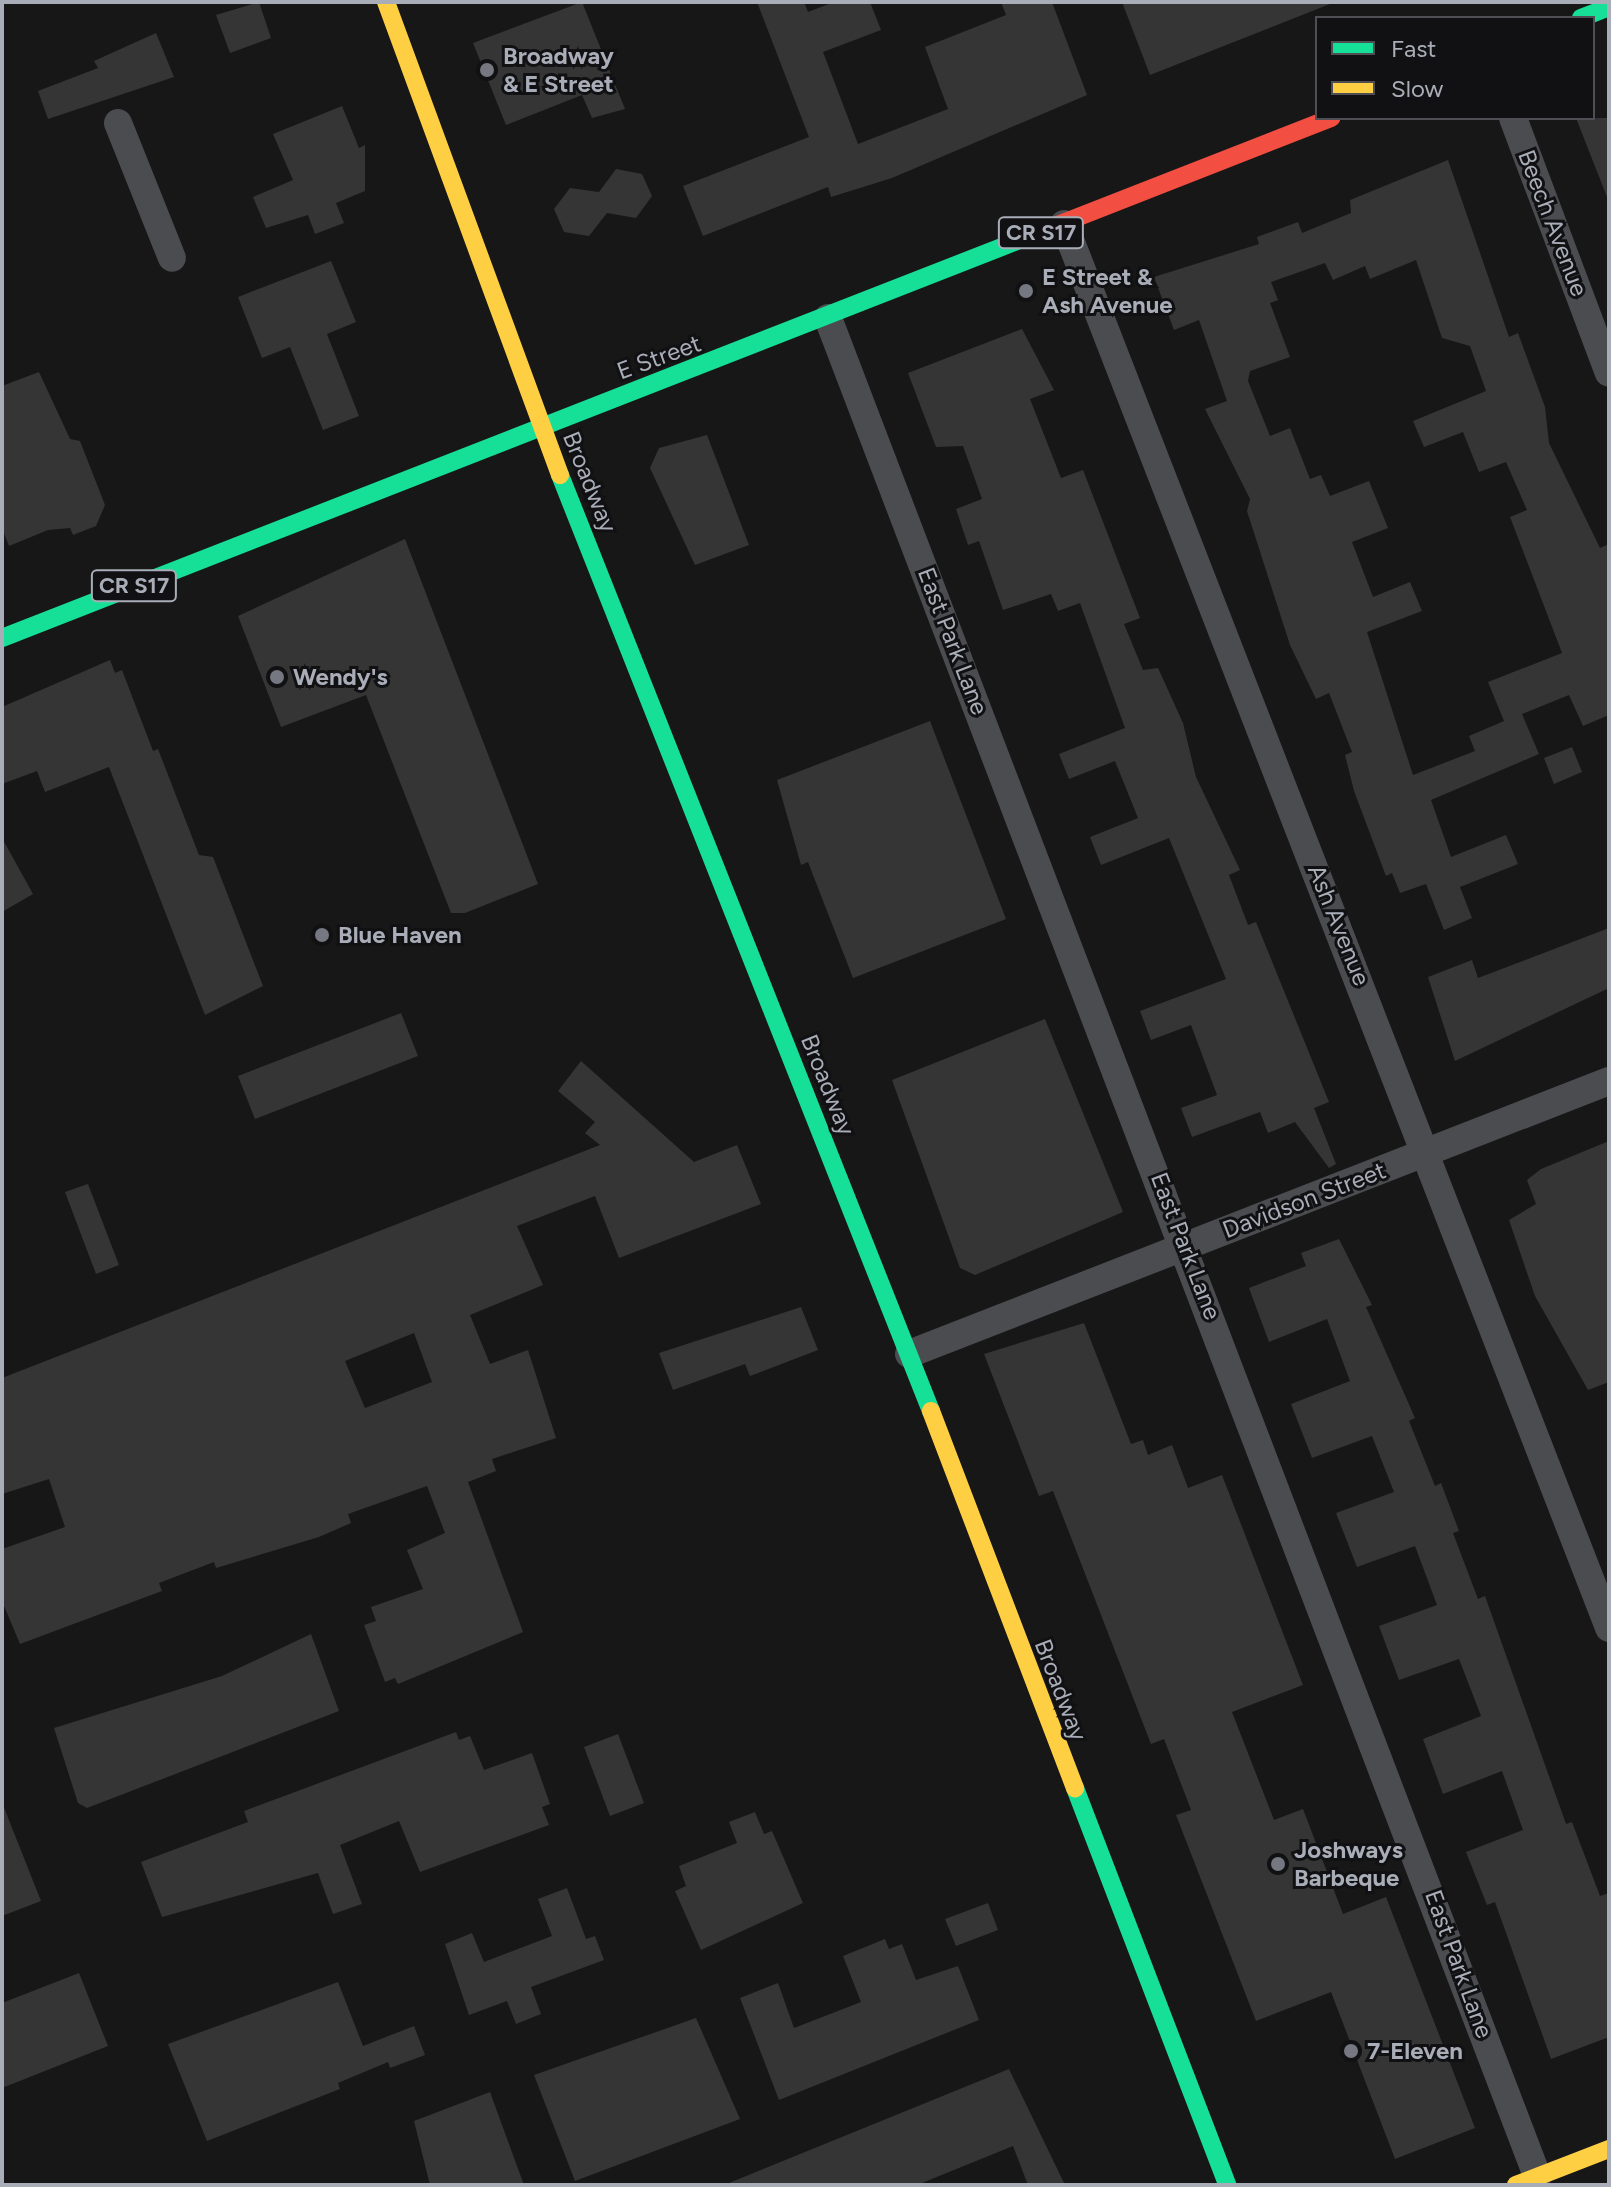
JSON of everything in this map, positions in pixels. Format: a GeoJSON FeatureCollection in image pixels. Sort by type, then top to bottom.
{"type":"FeatureCollection","features":[{"type":"Feature","properties":{"kind":"main road","name":"Broadway"},"geometry":{"type":"LineString","coordinates":[[386,2],[541,426],[909,1354],[1227,2185]]}},
{"type":"Feature","properties":{"kind":"main road"},"geometry":{"type":"LineString","coordinates":[[1586,16],[1609,7]]}},
{"type":"Feature","properties":{"kind":"main road","name":"E Street"},"geometry":{"type":"LineString","coordinates":[[2,638],[541,426],[828,318],[1326,120]]}},
{"type":"Feature","properties":{"kind":"main road"},"geometry":{"type":"LineString","coordinates":[[1526,2180],[1609,2149]]}},
{"type":"Feature","properties":{"kind":"street","name":"Beech Avenue"},"geometry":{"type":"LineString","coordinates":[[1514,120],[1609,373]]}},
{"type":"Feature","properties":{"kind":"street"},"geometry":{"type":"LineString","coordinates":[[118,123],[172,258]]}},
{"type":"Feature","properties":{"kind":"street","name":"Ash Avenue"},"geometry":{"type":"LineString","coordinates":[[1064,224],[1429,1153],[1609,1628]]}},
{"type":"Feature","properties":{"kind":"street","name":"East Park Lane"},"geometry":{"type":"LineString","coordinates":[[828,318],[1186,1245],[1526,2180]]}},
{"type":"Feature","properties":{"kind":"street","name":"Davidson Street"},"geometry":{"type":"LineString","coordinates":[[909,1354],[1609,1081]]}},
{"type":"Feature","properties":{"kind":"building"},"geometry":{"type":"Polygon","coordinates":[[[259,2],[271,38],[230,53],[216,15],[259,2]]]}},
{"type":"Feature","properties":{"kind":"building"},"geometry":{"type":"Polygon","coordinates":[[[582,2],[625,109],[592,118],[582,95],[506,125],[473,43],[582,2]]]}},
{"type":"Feature","properties":{"kind":"building"},"geometry":{"type":"Polygon","coordinates":[[[757,2],[804,2],[808,12],[834,2],[870,2],[881,30],[823,52],[858,144],[948,109],[925,47],[1006,15],[1001,2],[1052,2],[1087,95],[892,178],[831,197],[828,187],[703,236],[683,186],[809,137],[757,2]]]}},
{"type":"Feature","properties":{"kind":"building"},"geometry":{"type":"Polygon","coordinates":[[[1122,2],[1329,2],[1330,4],[1150,75],[1122,2]]]}},
{"type":"Feature","properties":{"kind":"building"},"geometry":{"type":"Polygon","coordinates":[[[156,33],[174,77],[48,119],[38,91],[98,68],[94,61],[156,33]]]}},
{"type":"Feature","properties":{"kind":"building"},"geometry":{"type":"Polygon","coordinates":[[[342,106],[359,148],[365,145],[365,191],[336,203],[344,223],[315,234],[308,215],[266,228],[253,197],[293,180],[273,134],[342,106]]]}},
{"type":"Feature","properties":{"kind":"building"},"geometry":{"type":"Polygon","coordinates":[[[1609,118],[1607,197],[1577,120],[1609,118]]]}},
{"type":"Feature","properties":{"kind":"building"},"geometry":{"type":"Polygon","coordinates":[[[1448,160],[1509,337],[1518,333],[1545,407],[1549,443],[1600,548],[1609,544],[1609,715],[1583,726],[1569,695],[1522,714],[1539,754],[1431,800],[1451,857],[1506,835],[1518,864],[1460,887],[1472,918],[1444,930],[1426,884],[1400,893],[1392,873],[1386,876],[1354,791],[1345,755],[1352,752],[1329,693],[1316,699],[1290,645],[1247,511],[1250,499],[1205,409],[1227,401],[1199,320],[1174,330],[1154,277],[1259,244],[1257,237],[1298,222],[1302,233],[1351,213],[1350,200],[1448,160]],[[1416,260],[1370,279],[1365,266],[1333,280],[1325,263],[1271,282],[1278,300],[1270,303],[1290,357],[1250,371],[1248,381],[1270,436],[1290,428],[1310,479],[1321,475],[1330,496],[1369,481],[1388,528],[1352,542],[1373,597],[1410,582],[1422,611],[1367,632],[1413,775],[1475,751],[1469,736],[1504,721],[1488,682],[1562,653],[1510,517],[1527,510],[1506,462],[1479,472],[1463,432],[1424,447],[1413,421],[1486,391],[1470,346],[1442,338],[1416,260]]]}},
{"type":"Feature","properties":{"kind":"building"},"geometry":{"type":"Polygon","coordinates":[[[616,169],[642,174],[652,196],[636,218],[607,213],[589,236],[564,232],[554,209],[570,188],[599,192],[616,169]]]}},
{"type":"Feature","properties":{"kind":"building"},"geometry":{"type":"Polygon","coordinates":[[[331,261],[356,322],[327,334],[359,416],[323,430],[290,347],[262,358],[238,297],[331,261]]]}},
{"type":"Feature","properties":{"kind":"building"},"geometry":{"type":"Polygon","coordinates":[[[1022,329],[1054,390],[1030,399],[1061,478],[1083,470],[1140,618],[1124,624],[1143,670],[1158,668],[1183,723],[1196,777],[1240,870],[1229,875],[1248,925],[1256,922],[1329,1102],[1314,1108],[1336,1164],[1329,1168],[1295,1122],[1268,1133],[1260,1112],[1192,1137],[1181,1108],[1217,1095],[1191,1025],[1151,1040],[1140,1011],[1226,979],[1169,838],[1101,865],[1090,837],[1138,818],[1115,761],[1069,779],[1059,754],[1125,728],[1080,603],[1058,611],[1051,594],[1003,610],[979,541],[968,545],[956,509],[982,499],[963,446],[936,447],[908,373],[1022,329]]]}},
{"type":"Feature","properties":{"kind":"building"},"geometry":{"type":"Polygon","coordinates":[[[39,372],[70,439],[80,441],[105,505],[96,526],[73,535],[70,528],[48,530],[9,546],[2,528],[2,386],[39,372]]]}},
{"type":"Feature","properties":{"kind":"building"},"geometry":{"type":"Polygon","coordinates":[[[707,435],[749,545],[695,565],[650,468],[659,448],[707,435]]]}},
{"type":"Feature","properties":{"kind":"building"},"geometry":{"type":"Polygon","coordinates":[[[405,539],[538,884],[465,913],[451,913],[366,695],[281,727],[238,616],[405,539]]]}},
{"type":"Feature","properties":{"kind":"building"},"geometry":{"type":"Polygon","coordinates":[[[110,660],[115,673],[122,670],[153,751],[158,749],[199,855],[213,857],[263,986],[205,1015],[109,767],[45,792],[37,771],[2,784],[2,707],[110,660]]]}},
{"type":"Feature","properties":{"kind":"building"},"geometry":{"type":"Polygon","coordinates":[[[930,721],[1006,919],[853,978],[808,862],[801,865],[777,780],[930,721]]]}},
{"type":"Feature","properties":{"kind":"building"},"geometry":{"type":"Polygon","coordinates":[[[1572,747],[1582,772],[1554,784],[1544,758],[1572,747]]]}},
{"type":"Feature","properties":{"kind":"building"},"geometry":{"type":"Polygon","coordinates":[[[2,838],[33,894],[2,912],[2,838]]]}},
{"type":"Feature","properties":{"kind":"building"},"geometry":{"type":"Polygon","coordinates":[[[1609,928],[1609,988],[1455,1061],[1428,977],[1472,960],[1478,978],[1609,928]]]}},
{"type":"Feature","properties":{"kind":"building"},"geometry":{"type":"Polygon","coordinates":[[[401,1013],[418,1056],[255,1119],[238,1076],[401,1013]]]}},
{"type":"Feature","properties":{"kind":"building"},"geometry":{"type":"Polygon","coordinates":[[[1045,1019],[1123,1212],[975,1275],[960,1268],[892,1080],[1045,1019]]]}},
{"type":"Feature","properties":{"kind":"building"},"geometry":{"type":"Polygon","coordinates":[[[581,1061],[694,1162],[737,1145],[761,1204],[619,1258],[595,1196],[517,1226],[543,1285],[470,1315],[490,1364],[528,1350],[556,1438],[492,1459],[496,1471],[468,1482],[523,1632],[398,1684],[395,1678],[385,1682],[364,1625],[376,1621],[371,1607],[423,1589],[407,1550],[445,1533],[427,1486],[348,1514],[351,1523],[319,1537],[216,1568],[214,1562],[159,1583],[162,1591],[20,1644],[2,1601],[2,1549],[65,1527],[49,1479],[2,1494],[2,1378],[600,1145],[585,1133],[595,1122],[558,1091],[581,1061]],[[414,1333],[345,1361],[365,1408],[432,1382],[414,1333]]]}},
{"type":"Feature","properties":{"kind":"building"},"geometry":{"type":"Polygon","coordinates":[[[1609,1141],[1609,1382],[1588,1390],[1535,1296],[1509,1220],[1536,1204],[1527,1180],[1541,1169],[1609,1141]]]}},
{"type":"Feature","properties":{"kind":"building"},"geometry":{"type":"Polygon","coordinates":[[[88,1184],[119,1265],[96,1274],[65,1192],[88,1184]]]}},
{"type":"Feature","properties":{"kind":"building"},"geometry":{"type":"Polygon","coordinates":[[[1339,1239],[1372,1305],[1366,1307],[1415,1418],[1409,1421],[1435,1486],[1441,1483],[1459,1531],[1453,1533],[1478,1599],[1485,1596],[1566,1824],[1572,1822],[1600,1896],[1609,1893],[1609,2037],[1551,2059],[1495,1902],[1487,1905],[1466,1852],[1523,1830],[1502,1771],[1443,1794],[1423,1739],[1481,1716],[1459,1659],[1399,1680],[1379,1626],[1437,1605],[1415,1546],[1357,1567],[1336,1513],[1394,1492],[1372,1436],[1312,1458],[1291,1404],[1350,1381],[1327,1319],[1269,1342],[1249,1288],[1306,1266],[1301,1253],[1339,1239]]]}},
{"type":"Feature","properties":{"kind":"building"},"geometry":{"type":"Polygon","coordinates":[[[801,1307],[818,1350],[750,1376],[745,1364],[673,1390],[659,1353],[801,1307]]]}},
{"type":"Feature","properties":{"kind":"building"},"geometry":{"type":"Polygon","coordinates":[[[1084,1323],[1131,1444],[1143,1440],[1148,1455],[1172,1445],[1188,1488],[1222,1475],[1303,1685],[1232,1712],[1274,1820],[1303,1809],[1343,1914],[1386,1897],[1475,2128],[1395,2159],[1331,1992],[1256,2021],[1176,1815],[1191,1810],[1164,1739],[1151,1744],[1053,1491],[1039,1496],[984,1354],[1084,1323]]]}},
{"type":"Feature","properties":{"kind":"building"},"geometry":{"type":"Polygon","coordinates":[[[311,1634],[339,1711],[87,1808],[78,1803],[54,1728],[222,1676],[311,1634]]]}},
{"type":"Feature","properties":{"kind":"building"},"geometry":{"type":"Polygon","coordinates":[[[456,1732],[459,1740],[470,1736],[484,1770],[532,1753],[550,1804],[542,1807],[549,1825],[420,1872],[399,1821],[340,1845],[362,1904],[333,1914],[318,1873],[162,1917],[141,1862],[248,1822],[244,1811],[456,1732]]]}},
{"type":"Feature","properties":{"kind":"building"},"geometry":{"type":"Polygon","coordinates":[[[618,1734],[644,1803],[610,1816],[584,1747],[618,1734]]]}},
{"type":"Feature","properties":{"kind":"building"},"geometry":{"type":"Polygon","coordinates":[[[2,1806],[41,1901],[2,1916],[2,1806]]]}},
{"type":"Feature","properties":{"kind":"building"},"geometry":{"type":"Polygon","coordinates":[[[755,1812],[764,1834],[772,1831],[803,1903],[701,1950],[675,1891],[686,1886],[679,1866],[737,1843],[729,1822],[755,1812]]]}},
{"type":"Feature","properties":{"kind":"building"},"geometry":{"type":"Polygon","coordinates":[[[567,1888],[586,1939],[595,1936],[604,1960],[531,1987],[541,2014],[516,2024],[507,2001],[469,2015],[445,1944],[472,1933],[484,1962],[552,1936],[538,1899],[567,1888]]]}},
{"type":"Feature","properties":{"kind":"building"},"geometry":{"type":"Polygon","coordinates":[[[988,1903],[998,1930],[956,1946],[945,1919],[988,1903]]]}},
{"type":"Feature","properties":{"kind":"building"},"geometry":{"type":"Polygon","coordinates":[[[885,1939],[889,1949],[902,1944],[916,1980],[958,1966],[979,2020],[779,2100],[740,1998],[778,1983],[794,2028],[861,2002],[843,1956],[885,1939]]]}},
{"type":"Feature","properties":{"kind":"building"},"geometry":{"type":"Polygon","coordinates":[[[79,1973],[108,2046],[2,2088],[2,2003],[79,1973]]]}},
{"type":"Feature","properties":{"kind":"building"},"geometry":{"type":"Polygon","coordinates":[[[338,1982],[363,2046],[414,2026],[425,2055],[390,2068],[388,2062],[338,2083],[340,2089],[207,2141],[168,2044],[338,1982]]]}},
{"type":"Feature","properties":{"kind":"building"},"geometry":{"type":"Polygon","coordinates":[[[696,2018],[740,2119],[575,2181],[534,2075],[696,2018]]]}},
{"type":"Feature","properties":{"kind":"building"},"geometry":{"type":"Polygon","coordinates":[[[1009,2069],[1065,2185],[1028,2185],[1013,2146],[917,2185],[724,2185],[1009,2069]]]}},
{"type":"Feature","properties":{"kind":"building"},"geometry":{"type":"Polygon","coordinates":[[[490,2092],[524,2185],[430,2185],[414,2121],[490,2092]]]}},
{"type":"Feature","properties":{"kind":"traffic: fast"},"geometry":{"type":"LineString","coordinates":[[1586,16],[1609,7]]}},
{"type":"Feature","properties":{"kind":"traffic: fast"},"geometry":{"type":"LineString","coordinates":[[2,638],[1040,232]]}},
{"type":"Feature","properties":{"kind":"traffic: fast"},"geometry":{"type":"LineString","coordinates":[[560,475],[931,1411]]}},
{"type":"Feature","properties":{"kind":"traffic: fast"},"geometry":{"type":"LineString","coordinates":[[1075,1788],[1227,2185]]}},
{"type":"Feature","properties":{"kind":"traffic: slow"},"geometry":{"type":"LineString","coordinates":[[386,2],[560,475]]}},
{"type":"Feature","properties":{"kind":"traffic: slow"},"geometry":{"type":"LineString","coordinates":[[931,1411],[1075,1788]]}},
{"type":"Feature","properties":{"kind":"traffic: slow"},"geometry":{"type":"LineString","coordinates":[[1516,2185],[1609,2149]]}},
{"type":"Feature","properties":{"kind":"traffic: jam"},"geometry":{"type":"LineString","coordinates":[[1040,232],[1326,120]]}},
{"type":"Feature","properties":{"kind":"place","name":"Broadway & E Street"},"geometry":{"type":"Point","coordinates":[487,70]}},
{"type":"Feature","properties":{"kind":"place","name":"E Street & Ash Avenue"},"geometry":{"type":"Point","coordinates":[1026,291]}},
{"type":"Feature","properties":{"kind":"place","name":"Wendy's"},"geometry":{"type":"Point","coordinates":[277,677]}},
{"type":"Feature","properties":{"kind":"place","name":"Blue Haven"},"geometry":{"type":"Point","coordinates":[322,935]}},
{"type":"Feature","properties":{"kind":"place","name":"Joshways Barbeque"},"geometry":{"type":"Point","coordinates":[1278,1864]}},
{"type":"Feature","properties":{"kind":"place","name":"7-Eleven"},"geometry":{"type":"Point","coordinates":[1351,2051]}}]}
